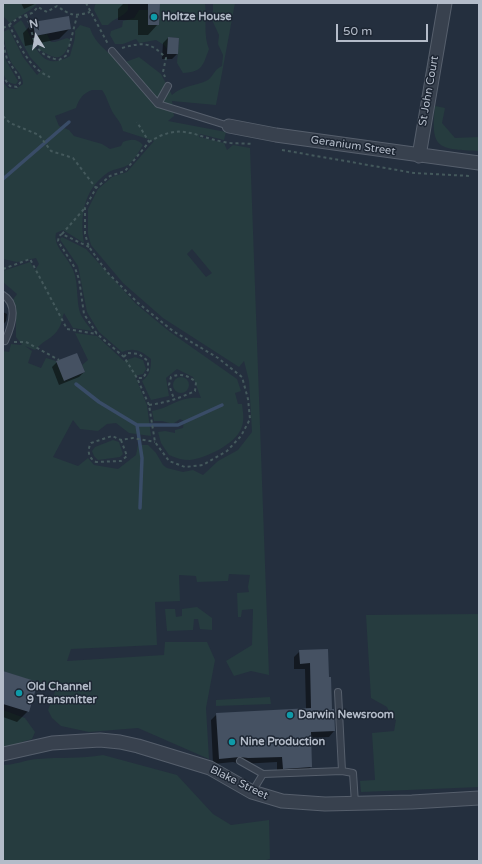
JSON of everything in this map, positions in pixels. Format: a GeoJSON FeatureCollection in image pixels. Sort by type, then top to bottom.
{"type":"FeatureCollection","features":[{"type":"Feature","properties":{"kind":"street","name":"St John Court"},"geometry":{"type":"LineString","coordinates":[[419,156],[445,3]]}},
{"type":"Feature","properties":{"kind":"street","name":"Geranium Street"},"geometry":{"type":"LineString","coordinates":[[228,126],[276,135],[419,156],[478,169]]}},
{"type":"Feature","properties":{"kind":"street","name":"Blake Street"},"geometry":{"type":"LineString","coordinates":[[3,754],[52,743],[92,741],[120,742],[210,768],[252,792],[268,798],[299,804],[479,798]]}},
{"type":"Feature","properties":{"kind":"lane"},"geometry":{"type":"LineString","coordinates":[[112,51],[158,104],[228,126]]}},
{"type":"Feature","properties":{"kind":"lane"},"geometry":{"type":"LineString","coordinates":[[158,104],[168,86]]}},
{"type":"Feature","properties":{"kind":"lane"},"geometry":{"type":"LineString","coordinates":[[3,295],[11,305],[14,316],[5,342]]}},
{"type":"Feature","properties":{"kind":"lane"},"geometry":{"type":"LineString","coordinates":[[338,692],[342,771]]}},
{"type":"Feature","properties":{"kind":"lane"},"geometry":{"type":"LineString","coordinates":[[240,761],[263,774],[342,771],[353,773],[355,803]]}},
{"type":"Feature","properties":{"kind":"lane"},"geometry":{"type":"LineString","coordinates":[[252,792],[263,774]]}},
{"type":"Feature","properties":{"kind":"path"},"geometry":{"type":"LineString","coordinates":[[3,28],[32,13],[38,7],[47,12],[58,3]]}},
{"type":"Feature","properties":{"kind":"path"},"geometry":{"type":"LineString","coordinates":[[87,3],[90,12],[112,51],[129,46],[150,44],[156,47],[166,58],[163,72],[168,86]]}},
{"type":"Feature","properties":{"kind":"path"},"geometry":{"type":"LineString","coordinates":[[56,6],[69,14],[77,16],[90,12]]}},
{"type":"Feature","properties":{"kind":"path"},"geometry":{"type":"LineString","coordinates":[[26,15],[38,51],[47,57],[59,60],[67,55],[77,16]]}},
{"type":"Feature","properties":{"kind":"path"},"geometry":{"type":"LineString","coordinates":[[9,25],[26,56],[41,74],[50,77]]}},
{"type":"Feature","properties":{"kind":"path"},"geometry":{"type":"LineString","coordinates":[[3,44],[7,59],[19,77],[20,83],[17,86],[10,86],[3,77]]}},
{"type":"Feature","properties":{"kind":"path"},"geometry":{"type":"LineString","coordinates":[[3,116],[10,123],[39,135],[51,151],[73,158],[96,188]]}},
{"type":"Feature","properties":{"kind":"path"},"geometry":{"type":"LineString","coordinates":[[137,122],[149,142]]}},
{"type":"Feature","properties":{"kind":"path"},"geometry":{"type":"LineString","coordinates":[[85,208],[85,234],[89,247],[107,272],[138,303],[173,331],[218,358],[242,376],[248,399],[250,419],[241,436],[227,451],[203,465],[185,467],[169,461],[155,442],[149,405],[140,383],[124,357],[97,334],[84,314],[76,268],[58,241],[58,236],[62,234],[85,208],[96,188],[110,176],[126,171],[149,142],[162,134],[181,131],[224,142],[258,145]]}},
{"type":"Feature","properties":{"kind":"path"},"geometry":{"type":"LineString","coordinates":[[277,149],[414,173],[478,169]]}},
{"type":"Feature","properties":{"kind":"path"},"geometry":{"type":"LineString","coordinates":[[62,234],[89,247]]}},
{"type":"Feature","properties":{"kind":"path"},"geometry":{"type":"LineString","coordinates":[[3,269],[30,259],[67,329],[97,334]]}},
{"type":"Feature","properties":{"kind":"path"},"geometry":{"type":"LineString","coordinates":[[5,342],[26,342],[59,360]]}},
{"type":"Feature","properties":{"kind":"path"},"geometry":{"type":"LineString","coordinates":[[124,357],[127,354],[139,354],[148,361],[148,370],[143,378],[137,378]]}},
{"type":"Feature","properties":{"kind":"path"},"geometry":{"type":"LineString","coordinates":[[149,405],[174,400],[195,391],[196,382],[190,377],[179,374],[171,377],[169,385],[174,400]]}},
{"type":"Feature","properties":{"kind":"path"},"geometry":{"type":"LineString","coordinates":[[121,440],[128,453],[127,456],[121,460],[96,462],[89,455],[88,447],[91,442],[112,436],[121,440],[133,438],[155,442]]}},
{"type":"Feature","properties":{"kind":"green space"},"geometry":{"type":"Polygon","coordinates":[[[3,3],[35,3],[36,5],[10,23],[3,16],[3,3]]]}},
{"type":"Feature","properties":{"kind":"green space"},"geometry":{"type":"Polygon","coordinates":[[[97,3],[128,3],[128,10],[108,25],[102,25],[94,10],[97,3]]]}},
{"type":"Feature","properties":{"kind":"green space"},"geometry":{"type":"Polygon","coordinates":[[[160,3],[205,3],[206,33],[209,49],[201,67],[195,71],[183,73],[177,63],[179,38],[168,37],[167,49],[156,40],[139,43],[136,39],[123,44],[115,44],[110,35],[111,31],[122,27],[123,21],[134,18],[139,10],[148,10],[148,24],[159,25],[160,3]]]}},
{"type":"Feature","properties":{"kind":"green space"},"geometry":{"type":"Polygon","coordinates":[[[213,3],[235,3],[216,105],[172,101],[174,116],[168,121],[226,132],[224,140],[200,134],[199,137],[224,143],[227,150],[233,145],[250,148],[269,675],[251,671],[234,676],[226,661],[252,645],[253,609],[242,610],[241,617],[238,617],[237,593],[249,592],[248,587],[250,575],[229,574],[228,581],[197,582],[196,576],[179,575],[180,601],[155,602],[157,645],[71,649],[67,661],[164,655],[165,642],[207,642],[215,660],[206,708],[209,759],[138,728],[89,732],[61,726],[52,718],[48,710],[56,689],[3,671],[3,351],[9,352],[11,344],[22,345],[16,337],[16,314],[12,301],[17,294],[3,282],[3,271],[30,262],[35,270],[39,264],[36,258],[17,262],[3,259],[3,82],[8,88],[16,89],[23,84],[23,80],[9,57],[5,46],[3,32],[9,29],[23,57],[37,75],[42,70],[30,57],[13,26],[21,20],[38,52],[50,61],[59,61],[70,56],[75,31],[80,25],[90,28],[99,44],[120,64],[139,57],[161,74],[172,95],[188,86],[208,80],[222,66],[223,55],[218,44],[219,35],[213,22],[213,3]],[[92,90],[81,97],[76,108],[55,116],[59,126],[69,130],[74,136],[102,144],[110,149],[121,146],[123,142],[131,140],[136,140],[143,145],[136,157],[129,164],[108,172],[92,188],[83,214],[84,243],[63,230],[56,233],[56,242],[69,262],[76,278],[78,303],[81,315],[92,331],[73,328],[64,313],[60,326],[54,335],[35,350],[25,346],[32,351],[28,363],[41,368],[46,358],[56,361],[65,381],[85,372],[82,365],[88,360],[75,333],[97,336],[124,361],[135,357],[143,360],[146,369],[143,374],[135,376],[147,405],[151,436],[129,433],[116,423],[107,424],[98,431],[80,429],[73,420],[53,457],[78,466],[88,458],[94,465],[118,469],[136,455],[138,445],[148,445],[167,468],[183,472],[193,470],[203,475],[218,461],[238,450],[252,432],[249,381],[244,361],[239,367],[163,318],[123,283],[91,245],[88,234],[88,209],[98,189],[112,177],[127,172],[154,141],[123,131],[102,90],[92,90]],[[192,249],[187,254],[206,277],[212,273],[192,249]]]}},
{"type":"Feature","properties":{"kind":"green space"},"geometry":{"type":"Polygon","coordinates":[[[47,34],[51,42],[67,38],[71,40],[65,52],[59,57],[51,56],[40,50],[35,36],[47,34]]]}},
{"type":"Feature","properties":{"kind":"green space"},"geometry":{"type":"Polygon","coordinates":[[[3,53],[18,81],[16,84],[7,81],[5,77],[3,68],[3,53]]]}},
{"type":"Feature","properties":{"kind":"green space"},"geometry":{"type":"Polygon","coordinates":[[[435,106],[445,108],[442,123],[455,138],[479,137],[479,151],[455,149],[440,144],[436,139],[434,131],[435,106]]]}},
{"type":"Feature","properties":{"kind":"green space"},"geometry":{"type":"Polygon","coordinates":[[[62,237],[86,249],[136,304],[170,332],[237,379],[241,391],[235,393],[238,404],[242,404],[243,420],[238,435],[233,440],[212,453],[197,459],[184,460],[169,455],[161,443],[158,432],[165,431],[175,433],[175,430],[183,428],[184,421],[180,419],[173,424],[162,421],[154,421],[152,411],[180,400],[201,398],[193,377],[177,369],[166,378],[169,396],[151,400],[142,381],[150,372],[151,359],[134,350],[122,352],[99,332],[87,312],[78,266],[61,241],[60,239],[62,237]]]}},
{"type":"Feature","properties":{"kind":"green space"},"geometry":{"type":"Polygon","coordinates":[[[181,377],[188,382],[189,385],[184,392],[181,393],[174,388],[173,385],[178,378],[181,377]]]}},
{"type":"Feature","properties":{"kind":"green space"},"geometry":{"type":"Polygon","coordinates":[[[113,440],[119,442],[123,454],[120,457],[98,460],[92,451],[95,447],[113,440]]]}},
{"type":"Feature","properties":{"kind":"green space"},"geometry":{"type":"Polygon","coordinates":[[[197,607],[212,618],[212,630],[200,629],[198,619],[194,619],[193,630],[167,631],[165,609],[175,609],[176,617],[182,616],[182,609],[197,607]]]}},
{"type":"Feature","properties":{"kind":"green space"},"geometry":{"type":"Polygon","coordinates":[[[479,614],[479,787],[361,792],[360,781],[375,780],[372,733],[394,731],[396,720],[390,714],[387,707],[371,698],[366,615],[479,614]]]}},
{"type":"Feature","properties":{"kind":"green space"},"geometry":{"type":"Polygon","coordinates":[[[270,697],[271,704],[216,706],[216,700],[270,697]]]}},
{"type":"Feature","properties":{"kind":"green space"},"geometry":{"type":"Polygon","coordinates":[[[3,710],[25,718],[35,732],[32,739],[22,742],[10,750],[3,748],[3,710]]]}},
{"type":"Feature","properties":{"kind":"green space"},"geometry":{"type":"Polygon","coordinates":[[[103,755],[177,775],[213,814],[231,825],[269,820],[270,859],[263,861],[3,861],[3,765],[37,759],[103,755]]]}},
{"type":"Feature","properties":{"kind":"building","name":"Holtze House"},"geometry":{"type":"Polygon","coordinates":[[[148,3],[160,3],[159,25],[148,25],[148,3]]]}},
{"type":"Feature","properties":{"kind":"building"},"geometry":{"type":"Polygon","coordinates":[[[69,16],[71,29],[35,36],[33,22],[69,16]]]}},
{"type":"Feature","properties":{"kind":"building"},"geometry":{"type":"Polygon","coordinates":[[[168,37],[179,38],[178,54],[167,54],[168,37]]]}},
{"type":"Feature","properties":{"kind":"building"},"geometry":{"type":"Polygon","coordinates":[[[77,353],[85,372],[64,381],[56,361],[77,353]]]}},
{"type":"Feature","properties":{"kind":"building"},"geometry":{"type":"Polygon","coordinates":[[[328,649],[329,677],[331,677],[332,709],[334,709],[335,731],[311,732],[312,767],[283,769],[282,757],[240,757],[219,759],[216,713],[311,708],[310,663],[300,664],[299,650],[328,649]]]}},
{"type":"Feature","properties":{"kind":"building","name":"Old Channel 9 Transmitter"},"geometry":{"type":"Polygon","coordinates":[[[3,671],[38,682],[29,712],[3,704],[3,671]]]}},
{"type":"Feature","properties":{"kind":"waterway"},"geometry":{"type":"LineString","coordinates":[[3,179],[69,122]]}},
{"type":"Feature","properties":{"kind":"waterway"},"geometry":{"type":"LineString","coordinates":[[76,384],[99,402],[137,425],[178,425],[222,405]]}},
{"type":"Feature","properties":{"kind":"waterway"},"geometry":{"type":"LineString","coordinates":[[137,425],[142,458],[140,508]]}},
{"type":"Feature","properties":{"kind":"place","name":"Holtze House"},"geometry":{"type":"Point","coordinates":[154,17]}},
{"type":"Feature","properties":{"kind":"place","name":"Old Channel 9 Transmitter"},"geometry":{"type":"Point","coordinates":[19,693]}},
{"type":"Feature","properties":{"kind":"place","name":"Darwin Newsroom"},"geometry":{"type":"Point","coordinates":[290,715]}},
{"type":"Feature","properties":{"kind":"place","name":"Nine Production"},"geometry":{"type":"Point","coordinates":[232,742]}}]}
